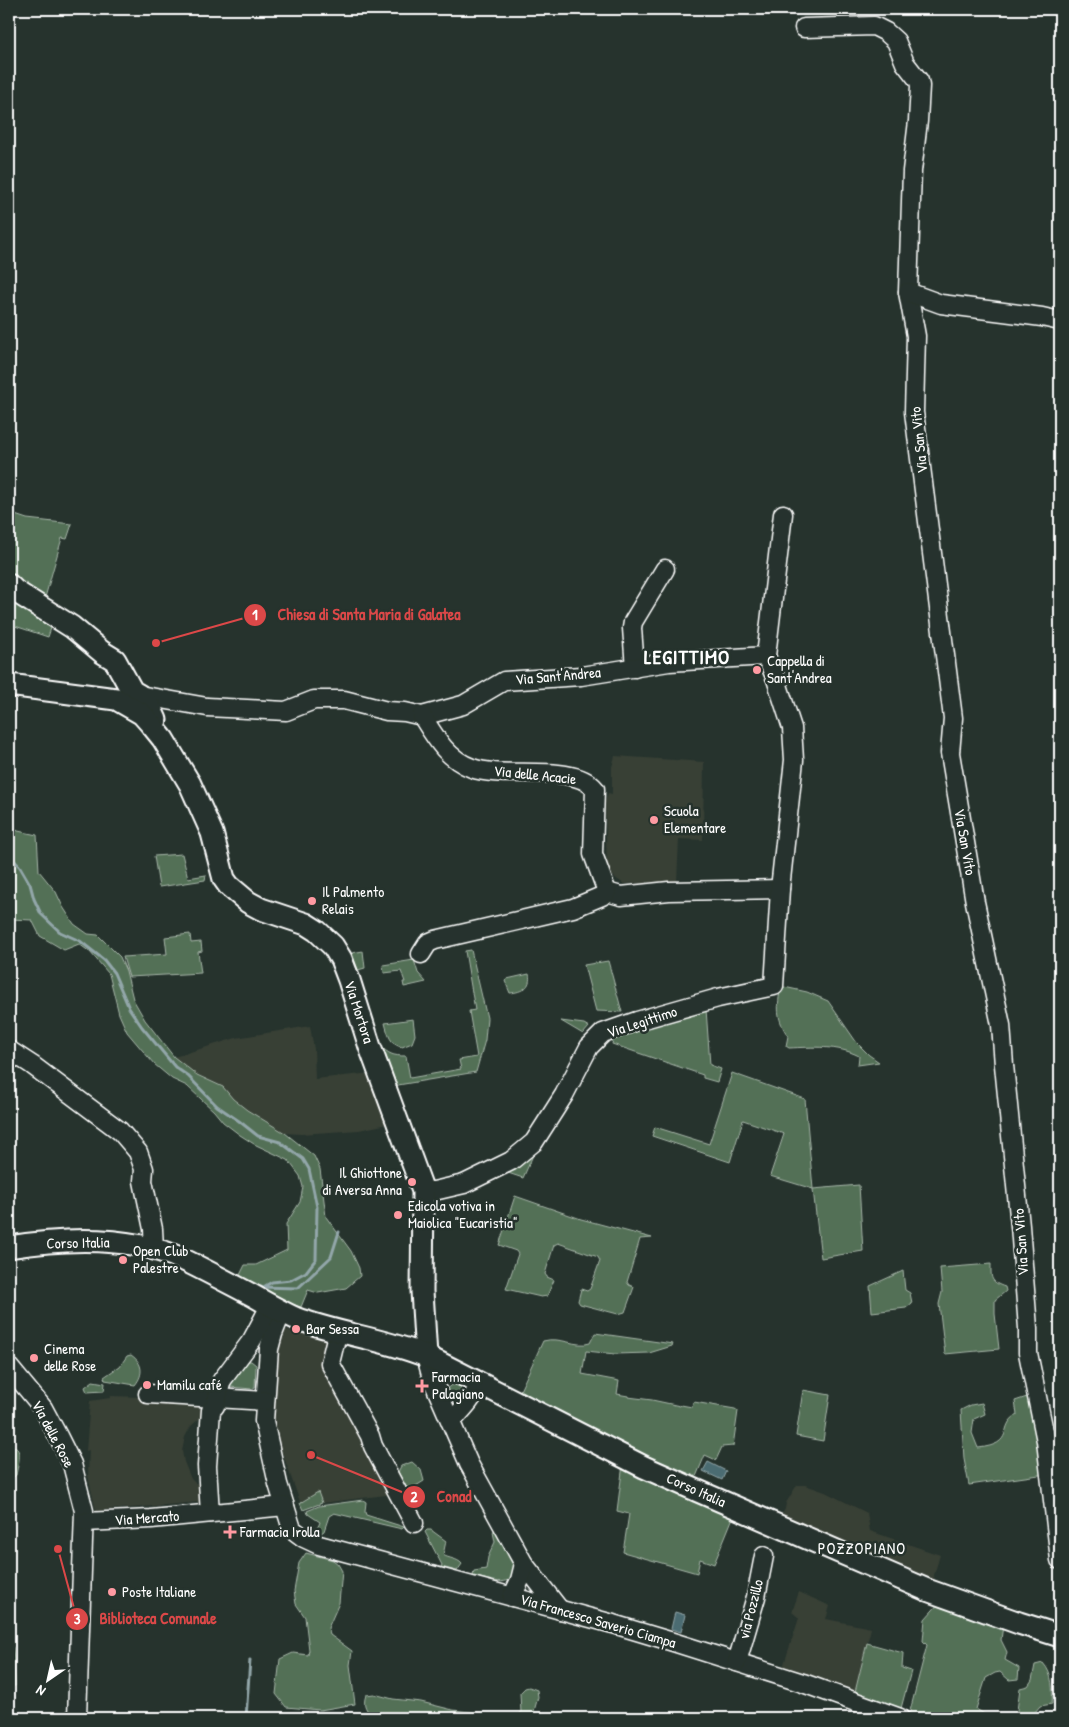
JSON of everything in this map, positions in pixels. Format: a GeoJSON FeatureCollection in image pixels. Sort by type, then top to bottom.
{"type":"FeatureCollection","features":[{"type":"Feature","properties":{"kind":"main road"},"geometry":{"type":"LineString","coordinates":[[9,585],[15,591],[72,627],[102,652],[115,660],[128,680],[129,695],[90,696],[9,684]]}},
{"type":"Feature","properties":{"kind":"main road","name":"Via Mortora"},"geometry":{"type":"LineString","coordinates":[[129,695],[163,739],[190,784],[212,833],[224,879],[229,886],[248,902],[261,909],[306,924],[317,931],[333,946],[341,958],[370,1047],[423,1191],[422,1291],[426,1356]]}},
{"type":"Feature","properties":{"kind":"main road","name":"Corso Italia"},"geometry":{"type":"LineString","coordinates":[[9,1247],[73,1241],[97,1241],[136,1244],[154,1248],[182,1259],[296,1318],[426,1356],[644,1467],[871,1567],[927,1590],[1026,1626],[1060,1636]]}},
{"type":"Feature","properties":{"kind":"street","name":"Via San Vito"},"geometry":{"type":"LineString","coordinates":[[804,28],[874,26],[886,32],[896,41],[905,63],[920,81],[918,121],[912,171],[908,292],[916,336],[914,412],[953,718],[950,752],[975,902],[1001,1025],[1020,1226],[1028,1353],[1046,1441],[1060,1560]]}},
{"type":"Feature","properties":{"kind":"street"},"geometry":{"type":"LineString","coordinates":[[908,292],[941,304],[1060,321]]}},
{"type":"Feature","properties":{"kind":"street"},"geometry":{"type":"LineString","coordinates":[[421,954],[428,943],[435,940],[573,908],[607,892],[621,896],[669,891],[780,889],[793,778],[792,728],[776,679],[766,656],[783,514]]}},
{"type":"Feature","properties":{"kind":"street"},"geometry":{"type":"LineString","coordinates":[[635,668],[633,622],[666,569]]}},
{"type":"Feature","properties":{"kind":"street","name":"Via Sant'Andrea"},"geometry":{"type":"LineString","coordinates":[[129,695],[160,708],[182,704],[207,708],[286,711],[314,700],[344,700],[387,711],[405,712],[422,716],[463,705],[504,680],[582,676],[669,662],[766,656]]}},
{"type":"Feature","properties":{"kind":"street","name":"Via delle Acacie"},"geometry":{"type":"LineString","coordinates":[[422,716],[442,748],[472,768],[510,773],[573,776],[592,785],[595,789],[593,854],[607,892]]}},
{"type":"Feature","properties":{"kind":"street","name":"Via Legittimo"},"geometry":{"type":"LineString","coordinates":[[423,1191],[434,1191],[464,1184],[511,1161],[534,1142],[564,1095],[589,1046],[603,1033],[637,1021],[718,998],[774,986],[780,889]]}},
{"type":"Feature","properties":{"kind":"street"},"geometry":{"type":"LineString","coordinates":[[9,1050],[32,1065],[126,1137],[138,1152],[144,1169],[144,1181],[153,1229],[154,1248]]}},
{"type":"Feature","properties":{"kind":"street"},"geometry":{"type":"LineString","coordinates":[[210,1513],[207,1466],[211,1410],[215,1406],[222,1380],[260,1344],[276,1309]]}},
{"type":"Feature","properties":{"kind":"street"},"geometry":{"type":"LineString","coordinates":[[338,1330],[330,1363],[414,1523]]}},
{"type":"Feature","properties":{"kind":"street"},"geometry":{"type":"LineString","coordinates":[[260,1344],[264,1421],[284,1506]]}},
{"type":"Feature","properties":{"kind":"street"},"geometry":{"type":"LineString","coordinates":[[426,1356],[432,1379],[469,1464],[524,1564],[560,1610]]}},
{"type":"Feature","properties":{"kind":"street","name":"Via delle Rose"},"geometry":{"type":"LineString","coordinates":[[9,1367],[43,1408],[64,1448],[77,1480],[84,1511],[77,1718]]}},
{"type":"Feature","properties":{"kind":"street"},"geometry":{"type":"LineString","coordinates":[[186,1396],[193,1390],[214,1381],[222,1380]]}},
{"type":"Feature","properties":{"kind":"street"},"geometry":{"type":"LineString","coordinates":[[451,1422],[476,1394],[480,1384]]}},
{"type":"Feature","properties":{"kind":"street"},"geometry":{"type":"LineString","coordinates":[[148,1394],[264,1401]]}},
{"type":"Feature","properties":{"kind":"street","name":"Via Mercato"},"geometry":{"type":"LineString","coordinates":[[84,1522],[151,1519],[284,1506]]}},
{"type":"Feature","properties":{"kind":"street","name":"Via Francesco Saverio Ciampa"},"geometry":{"type":"LineString","coordinates":[[284,1506],[290,1525],[295,1532],[319,1545],[560,1610],[737,1662],[900,1718]]}},
{"type":"Feature","properties":{"kind":"street","name":"via Pozzillo"},"geometry":{"type":"LineString","coordinates":[[737,1662],[756,1597],[764,1556]]}},
{"type":"Feature","properties":{"kind":"street"},"geometry":{"type":"LineString","coordinates":[[512,1597],[520,1580],[524,1564]]}},
{"type":"Feature","properties":{"kind":"shaded area","name":"Scuola Elementare"},"geometry":{"type":"Polygon","coordinates":[[[615,756],[704,762],[703,840],[679,839],[677,881],[624,884],[611,875],[607,867],[605,802],[608,793],[612,794],[612,767],[615,756]]]}},
{"type":"Feature","properties":{"kind":"shaded area"},"geometry":{"type":"Polygon","coordinates":[[[310,1026],[314,1049],[315,1079],[372,1073],[388,1124],[359,1130],[301,1134],[285,1133],[247,1110],[233,1099],[223,1087],[197,1075],[174,1057],[236,1038],[310,1026]]]}},
{"type":"Feature","properties":{"kind":"shaded area"},"geometry":{"type":"Polygon","coordinates":[[[294,1324],[334,1335],[327,1364],[394,1494],[322,1503],[303,1510],[279,1444],[274,1415],[277,1371],[273,1370],[283,1329],[292,1331],[294,1324]]]}},
{"type":"Feature","properties":{"kind":"shaded area"},"geometry":{"type":"Polygon","coordinates":[[[111,1396],[142,1397],[207,1404],[206,1419],[199,1419],[191,1426],[185,1437],[182,1451],[191,1479],[195,1483],[202,1484],[201,1502],[96,1511],[88,1476],[89,1450],[86,1451],[90,1401],[110,1398],[111,1396]]]}},
{"type":"Feature","properties":{"kind":"shaded area"},"geometry":{"type":"Polygon","coordinates":[[[797,1485],[805,1485],[825,1492],[867,1513],[870,1531],[940,1555],[934,1575],[935,1585],[779,1520],[786,1503],[797,1485]]]}},
{"type":"Feature","properties":{"kind":"shaded area"},"geometry":{"type":"Polygon","coordinates":[[[799,1592],[830,1606],[826,1619],[871,1628],[854,1696],[782,1670],[799,1618],[792,1612],[799,1592]]]}},
{"type":"Feature","properties":{"kind":"green space"},"geometry":{"type":"Polygon","coordinates":[[[9,513],[27,519],[72,524],[67,539],[62,538],[44,601],[12,578],[9,572],[9,513]]]}},
{"type":"Feature","properties":{"kind":"green space"},"geometry":{"type":"Polygon","coordinates":[[[15,602],[52,625],[48,637],[9,624],[9,608],[15,602]]]}},
{"type":"Feature","properties":{"kind":"green space"},"geometry":{"type":"Polygon","coordinates":[[[9,825],[18,831],[37,835],[39,871],[56,892],[74,924],[88,934],[98,935],[120,957],[126,971],[133,999],[145,1020],[174,1057],[197,1075],[223,1087],[233,1099],[247,1110],[285,1133],[314,1156],[320,1169],[326,1217],[351,1251],[359,1268],[360,1276],[346,1288],[318,1293],[308,1290],[301,1307],[286,1302],[239,1277],[245,1265],[256,1265],[287,1250],[286,1224],[300,1202],[303,1187],[300,1176],[288,1160],[254,1144],[240,1135],[223,1122],[187,1086],[172,1079],[154,1064],[127,1032],[119,1014],[109,974],[90,952],[79,944],[64,950],[40,936],[32,920],[9,919],[9,825]]]}},
{"type":"Feature","properties":{"kind":"green space"},"geometry":{"type":"Polygon","coordinates":[[[182,854],[188,878],[206,875],[205,880],[159,887],[154,856],[182,854]]]}},
{"type":"Feature","properties":{"kind":"green space"},"geometry":{"type":"Polygon","coordinates":[[[190,934],[191,943],[201,942],[202,951],[198,952],[201,973],[129,977],[123,957],[167,954],[165,937],[190,934]]]}},
{"type":"Feature","properties":{"kind":"green space"},"geometry":{"type":"Polygon","coordinates":[[[471,950],[487,1018],[485,1040],[476,1072],[392,1086],[379,1045],[391,1054],[406,1056],[410,1078],[461,1069],[459,1060],[477,1057],[469,1011],[475,1010],[465,951],[471,950]]]}},
{"type":"Feature","properties":{"kind":"green space"},"geometry":{"type":"Polygon","coordinates":[[[363,951],[365,968],[358,970],[352,953],[363,951]]]}},
{"type":"Feature","properties":{"kind":"green space"},"geometry":{"type":"Polygon","coordinates":[[[414,960],[418,973],[426,982],[404,987],[403,982],[405,982],[401,971],[384,973],[383,965],[414,960]]]}},
{"type":"Feature","properties":{"kind":"green space"},"geometry":{"type":"Polygon","coordinates":[[[608,961],[622,1012],[596,1011],[584,965],[608,961]]]}},
{"type":"Feature","properties":{"kind":"green space"},"geometry":{"type":"Polygon","coordinates":[[[529,974],[530,979],[525,988],[510,993],[505,981],[507,979],[529,974]]]}},
{"type":"Feature","properties":{"kind":"green space"},"geometry":{"type":"Polygon","coordinates":[[[784,987],[807,992],[828,1001],[857,1043],[879,1062],[858,1065],[859,1056],[851,1052],[825,1048],[789,1048],[786,1046],[788,1036],[780,1019],[778,1009],[780,991],[784,987]]]}},
{"type":"Feature","properties":{"kind":"green space"},"geometry":{"type":"Polygon","coordinates":[[[706,1009],[710,1065],[721,1069],[717,1082],[703,1078],[703,1075],[612,1044],[614,1037],[706,1009]]]}},
{"type":"Feature","properties":{"kind":"green space"},"geometry":{"type":"Polygon","coordinates":[[[413,1019],[415,1035],[412,1043],[402,1047],[398,1046],[390,1038],[385,1023],[413,1019]]]}},
{"type":"Feature","properties":{"kind":"green space"},"geometry":{"type":"Polygon","coordinates":[[[561,1021],[584,1024],[589,1027],[583,1034],[561,1021]]]}},
{"type":"Feature","properties":{"kind":"green space"},"geometry":{"type":"Polygon","coordinates":[[[732,1073],[805,1099],[813,1189],[770,1176],[784,1134],[743,1120],[730,1162],[652,1136],[655,1127],[709,1144],[732,1073]]]}},
{"type":"Feature","properties":{"kind":"green space"},"geometry":{"type":"Polygon","coordinates":[[[534,1153],[523,1178],[505,1172],[534,1153]]]}},
{"type":"Feature","properties":{"kind":"green space"},"geometry":{"type":"Polygon","coordinates":[[[859,1185],[863,1251],[821,1258],[813,1189],[859,1185]]]}},
{"type":"Feature","properties":{"kind":"green space"},"geometry":{"type":"Polygon","coordinates":[[[515,1196],[581,1219],[652,1238],[640,1239],[627,1282],[634,1287],[625,1312],[618,1314],[580,1304],[578,1301],[581,1289],[587,1291],[590,1289],[600,1261],[598,1257],[558,1243],[554,1245],[545,1274],[554,1280],[547,1296],[541,1297],[506,1289],[518,1254],[516,1251],[499,1245],[515,1196]]]}},
{"type":"Feature","properties":{"kind":"green space"},"geometry":{"type":"Polygon","coordinates":[[[991,1264],[992,1279],[1005,1287],[1006,1291],[995,1300],[999,1349],[945,1354],[939,1304],[942,1292],[940,1268],[991,1264]]]}},
{"type":"Feature","properties":{"kind":"green space"},"geometry":{"type":"Polygon","coordinates":[[[903,1271],[905,1290],[910,1293],[912,1303],[906,1308],[872,1312],[870,1286],[903,1271]]]}},
{"type":"Feature","properties":{"kind":"green space"},"geometry":{"type":"Polygon","coordinates":[[[595,1333],[673,1344],[672,1346],[649,1353],[615,1354],[586,1351],[582,1374],[619,1381],[617,1394],[628,1397],[680,1406],[692,1407],[694,1402],[735,1409],[738,1411],[733,1446],[722,1447],[716,1460],[705,1455],[695,1479],[518,1395],[543,1341],[556,1340],[585,1344],[590,1343],[595,1333]]]}},
{"type":"Feature","properties":{"kind":"green space"},"geometry":{"type":"Polygon","coordinates":[[[131,1355],[138,1362],[141,1369],[140,1377],[135,1385],[105,1380],[104,1377],[120,1366],[127,1356],[131,1355]]]}},
{"type":"Feature","properties":{"kind":"green space"},"geometry":{"type":"Polygon","coordinates":[[[247,1361],[251,1361],[256,1365],[255,1387],[252,1389],[230,1387],[229,1383],[247,1361]]]}},
{"type":"Feature","properties":{"kind":"green space"},"geometry":{"type":"Polygon","coordinates":[[[93,1381],[105,1383],[104,1391],[87,1392],[85,1387],[93,1381]]]}},
{"type":"Feature","properties":{"kind":"green space"},"geometry":{"type":"Polygon","coordinates":[[[451,1385],[457,1385],[462,1390],[460,1399],[451,1401],[446,1396],[446,1390],[451,1385]]]}},
{"type":"Feature","properties":{"kind":"green space"},"geometry":{"type":"Polygon","coordinates":[[[803,1390],[830,1395],[823,1441],[796,1436],[803,1390]]]}},
{"type":"Feature","properties":{"kind":"green space"},"geometry":{"type":"Polygon","coordinates":[[[1033,1395],[1046,1474],[969,1485],[964,1459],[961,1410],[971,1405],[982,1403],[985,1414],[974,1419],[972,1433],[978,1448],[990,1446],[1002,1439],[1011,1419],[1017,1415],[1015,1401],[1033,1395]]]}},
{"type":"Feature","properties":{"kind":"green space"},"geometry":{"type":"Polygon","coordinates":[[[9,1446],[14,1447],[19,1452],[19,1461],[16,1475],[9,1481],[9,1446]]]}},
{"type":"Feature","properties":{"kind":"green space"},"geometry":{"type":"Polygon","coordinates":[[[412,1462],[421,1470],[424,1481],[411,1489],[406,1487],[398,1472],[401,1466],[412,1462]]]}},
{"type":"Feature","properties":{"kind":"green space"},"geometry":{"type":"Polygon","coordinates":[[[623,1464],[734,1515],[714,1564],[700,1559],[697,1573],[623,1552],[629,1514],[617,1511],[623,1464]]]}},
{"type":"Feature","properties":{"kind":"green space"},"geometry":{"type":"Polygon","coordinates":[[[318,1492],[322,1503],[303,1510],[300,1503],[318,1492]]]}},
{"type":"Feature","properties":{"kind":"green space"},"geometry":{"type":"Polygon","coordinates":[[[363,1500],[366,1502],[366,1515],[404,1527],[402,1529],[334,1513],[329,1516],[324,1531],[321,1533],[313,1528],[318,1527],[320,1522],[308,1514],[307,1511],[319,1506],[363,1500]]]}},
{"type":"Feature","properties":{"kind":"green space"},"geometry":{"type":"Polygon","coordinates":[[[495,1529],[513,1561],[514,1571],[512,1577],[502,1582],[473,1576],[474,1571],[486,1569],[488,1557],[495,1542],[493,1532],[495,1529]]]}},
{"type":"Feature","properties":{"kind":"green space"},"geometry":{"type":"Polygon","coordinates":[[[431,1530],[446,1541],[443,1555],[462,1564],[457,1571],[441,1567],[442,1565],[425,1532],[431,1530]]]}},
{"type":"Feature","properties":{"kind":"green space"},"geometry":{"type":"Polygon","coordinates":[[[306,1553],[333,1560],[342,1571],[339,1603],[328,1628],[330,1635],[352,1651],[350,1665],[355,1704],[320,1710],[286,1707],[276,1694],[280,1659],[293,1653],[308,1655],[305,1617],[296,1604],[294,1591],[299,1563],[306,1553]]]}},
{"type":"Feature","properties":{"kind":"green space"},"geometry":{"type":"Polygon","coordinates":[[[940,1602],[1003,1625],[1001,1640],[1007,1652],[1005,1660],[1019,1668],[1018,1679],[1009,1680],[1000,1672],[986,1678],[976,1709],[991,1718],[923,1718],[909,1715],[927,1645],[923,1641],[925,1619],[940,1602]]]}},
{"type":"Feature","properties":{"kind":"green space"},"geometry":{"type":"Polygon","coordinates":[[[9,1614],[14,1660],[15,1686],[9,1686],[9,1614]]]}},
{"type":"Feature","properties":{"kind":"green space"},"geometry":{"type":"Polygon","coordinates":[[[867,1643],[903,1653],[902,1668],[911,1671],[900,1712],[854,1696],[867,1643]]]}},
{"type":"Feature","properties":{"kind":"green space"},"geometry":{"type":"Polygon","coordinates":[[[1043,1663],[1051,1677],[1052,1704],[1040,1706],[1035,1712],[1036,1718],[1016,1718],[1020,1688],[1028,1686],[1032,1680],[1035,1665],[1043,1663]]]}},
{"type":"Feature","properties":{"kind":"green space"},"geometry":{"type":"Polygon","coordinates":[[[529,1687],[537,1690],[538,1697],[532,1718],[515,1718],[521,1713],[520,1693],[529,1687]]]}},
{"type":"Feature","properties":{"kind":"green space"},"geometry":{"type":"Polygon","coordinates":[[[374,1694],[453,1710],[485,1714],[489,1718],[373,1718],[366,1708],[365,1702],[366,1695],[374,1694]]]}},
{"type":"Feature","properties":{"kind":"water"},"geometry":{"type":"Polygon","coordinates":[[[708,1462],[726,1471],[722,1480],[703,1471],[708,1462]]]}},
{"type":"Feature","properties":{"kind":"water"},"geometry":{"type":"Polygon","coordinates":[[[675,1612],[685,1615],[681,1632],[671,1629],[675,1612]]]}},
{"type":"Feature","properties":{"kind":"waterway"},"geometry":{"type":"LineString","coordinates":[[9,849],[13,859],[30,884],[41,914],[60,932],[80,941],[104,960],[114,973],[129,1008],[175,1067],[188,1076],[217,1106],[258,1136],[280,1142],[303,1159],[309,1169],[317,1207],[316,1259],[306,1272],[291,1280],[272,1282],[265,1286]]}},
{"type":"Feature","properties":{"kind":"waterway"},"geometry":{"type":"LineString","coordinates":[[259,1287],[298,1288],[331,1257],[339,1232]]}},
{"type":"Feature","properties":{"kind":"waterway"},"geometry":{"type":"LineString","coordinates":[[246,1718],[250,1660]]}},
{"type":"Feature","properties":{"kind":"place","name":"Chiesa di Santa Maria di Galatea"},"geometry":{"type":"Point","coordinates":[156,643]}},
{"type":"Feature","properties":{"kind":"place","name":"Cappella di Sant'Andrea"},"geometry":{"type":"Point","coordinates":[757,670]}},
{"type":"Feature","properties":{"kind":"place","name":"Scuola Elementare"},"geometry":{"type":"Point","coordinates":[654,820]}},
{"type":"Feature","properties":{"kind":"place","name":"Il Palmento Relais"},"geometry":{"type":"Point","coordinates":[312,901]}},
{"type":"Feature","properties":{"kind":"place","name":"Il Ghiottone di Aversa Anna"},"geometry":{"type":"Point","coordinates":[412,1182]}},
{"type":"Feature","properties":{"kind":"place","name":"Edicola votiva in Maiolica \"Eucaristia\""},"geometry":{"type":"Point","coordinates":[398,1215]}},
{"type":"Feature","properties":{"kind":"place","name":"Open Club Palestre"},"geometry":{"type":"Point","coordinates":[123,1260]}},
{"type":"Feature","properties":{"kind":"place","name":"Bar Sessa"},"geometry":{"type":"Point","coordinates":[296,1329]}},
{"type":"Feature","properties":{"kind":"place","name":"Cinema delle Rose"},"geometry":{"type":"Point","coordinates":[34,1358]}},
{"type":"Feature","properties":{"kind":"place","name":"Mamilu café"},"geometry":{"type":"Point","coordinates":[147,1385]}},
{"type":"Feature","properties":{"kind":"place","name":"Farmacia Palagiano"},"geometry":{"type":"Point","coordinates":[422,1386]}},
{"type":"Feature","properties":{"kind":"place","name":"Conad"},"geometry":{"type":"Point","coordinates":[311,1455]}},
{"type":"Feature","properties":{"kind":"place","name":"Farmacia Irolla"},"geometry":{"type":"Point","coordinates":[230,1532]}},
{"type":"Feature","properties":{"kind":"place","name":"Biblioteca Comunale"},"geometry":{"type":"Point","coordinates":[58,1549]}},
{"type":"Feature","properties":{"kind":"place","name":"Poste Italiane"},"geometry":{"type":"Point","coordinates":[112,1592]}},
{"type":"Feature","properties":{"kind":"district","name":"LEGITTIMO"},"geometry":{"type":"Point","coordinates":[687,657]}},
{"type":"Feature","properties":{"kind":"district","name":"POZZOPIANO"},"geometry":{"type":"Point","coordinates":[862,1548]}}]}
